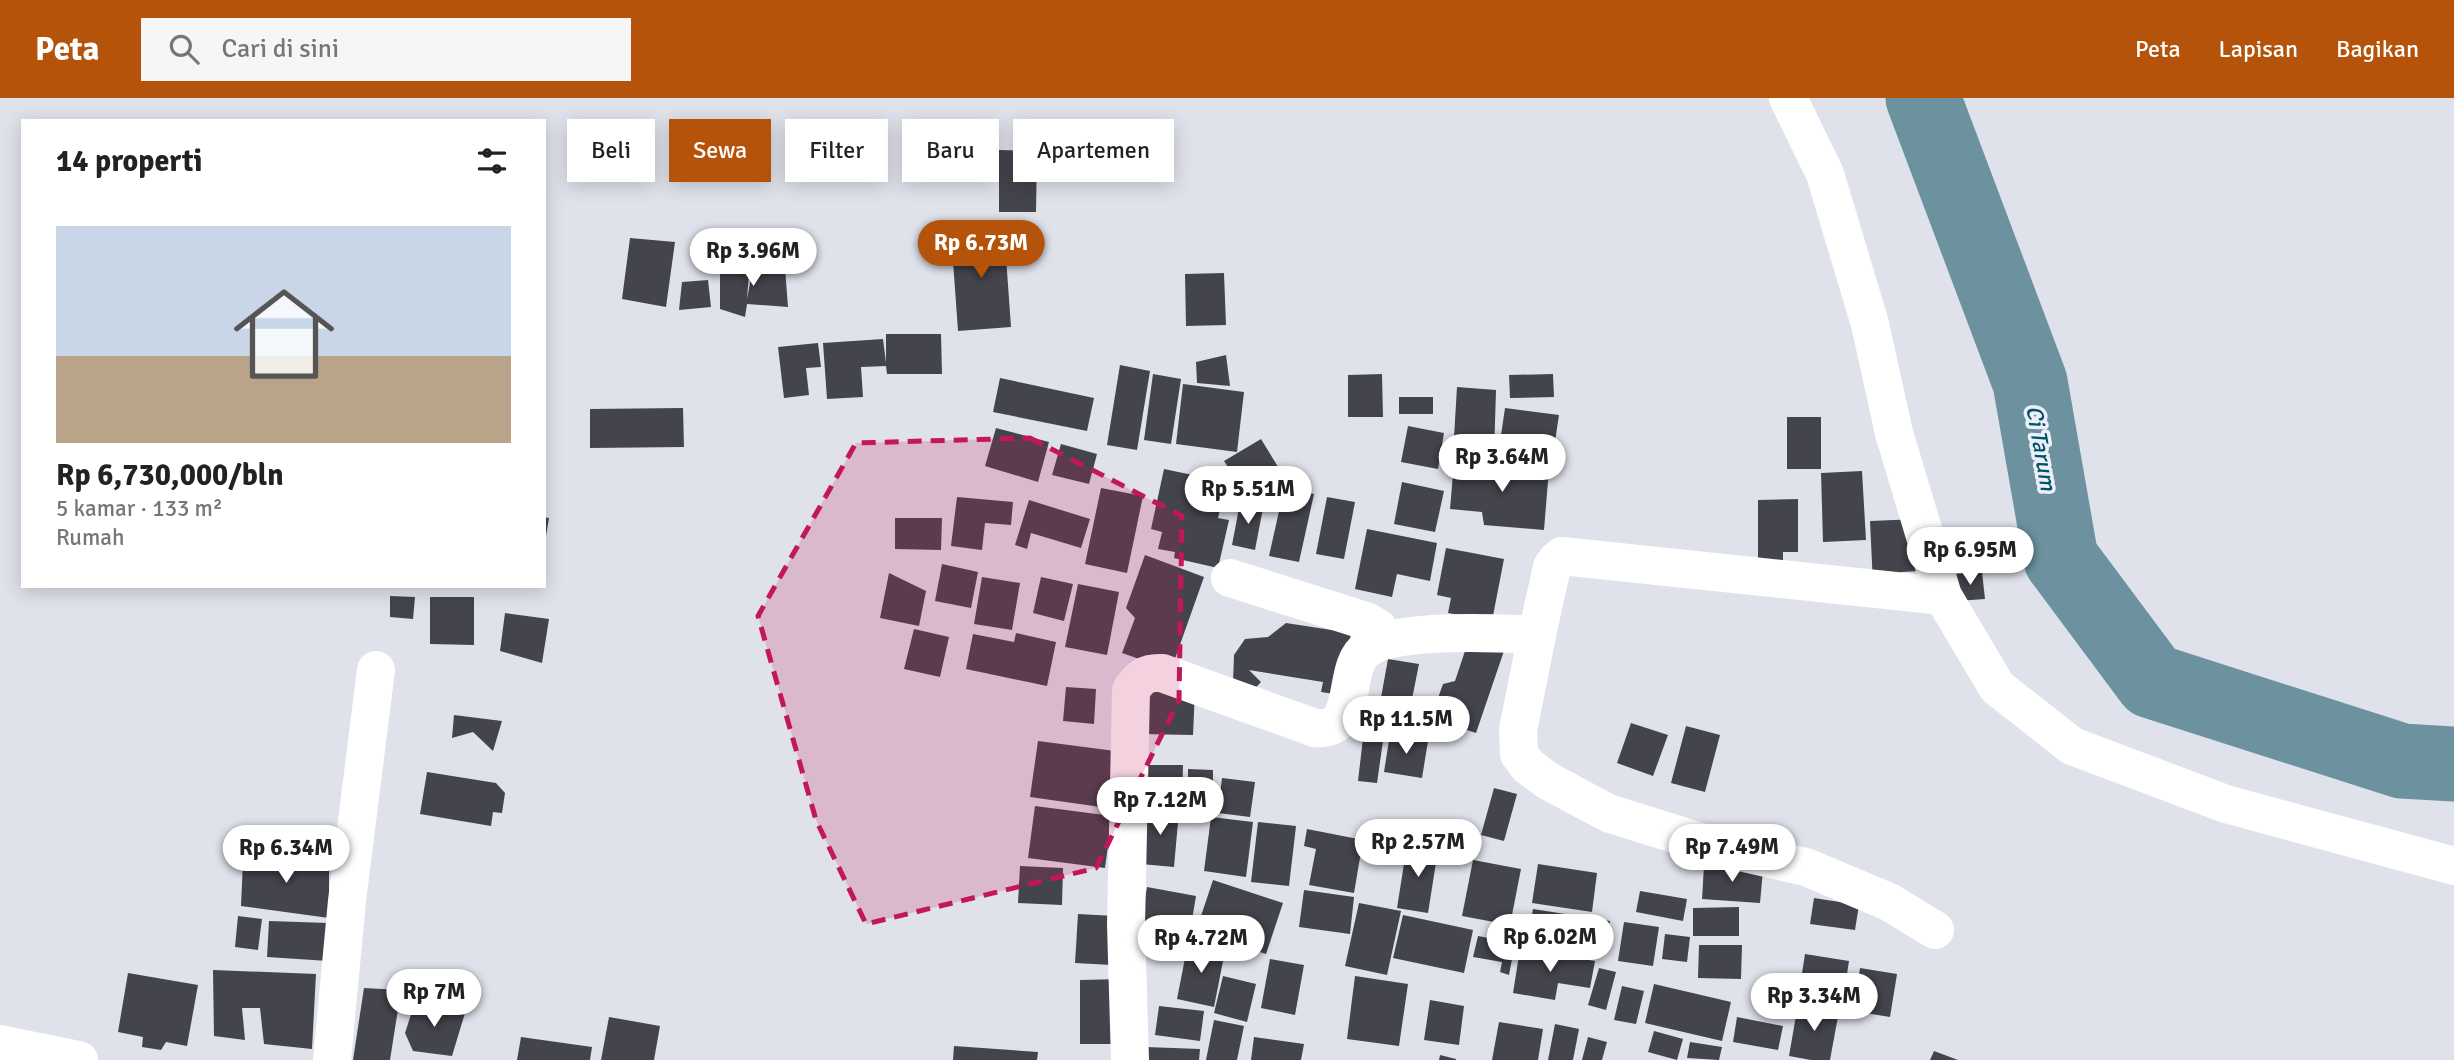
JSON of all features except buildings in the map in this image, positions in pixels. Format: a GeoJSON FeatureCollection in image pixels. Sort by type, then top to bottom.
{"type":"FeatureCollection","features":[{"type":"Feature","properties":{"kind":"street"},"geometry":{"type":"LineString","coordinates":[[1788,98],[1825,174],[1870,324],[1894,433],[1943,596],[1997,687],[2072,746],[2226,804],[2454,866]]}},
{"type":"Feature","properties":{"kind":"street"},"geometry":{"type":"LineString","coordinates":[[1935,930],[1889,902],[1806,867],[1713,846],[1608,813],[1548,781],[1528,766],[1519,754],[1518,730],[1552,567],[1562,556],[1943,596]]}},
{"type":"Feature","properties":{"kind":"street"},"geometry":{"type":"LineString","coordinates":[[1230,578],[1366,621],[1378,628],[1385,640]]}},
{"type":"Feature","properties":{"kind":"street"},"geometry":{"type":"LineString","coordinates":[[1130,1060],[1126,925],[1131,690],[1139,679],[1150,672],[1162,673],[1324,729],[1333,727],[1342,718],[1357,664],[1366,649],[1385,640],[1407,635],[1537,635]]}},
{"type":"Feature","properties":{"kind":"street"},"geometry":{"type":"LineString","coordinates":[[332,1060],[376,670]]}},
{"type":"Feature","properties":{"kind":"street"},"geometry":{"type":"LineString","coordinates":[[0,1044],[79,1060]]}},
{"type":"Feature","properties":{"kind":"highlighted area"},"geometry":{"type":"Polygon","coordinates":[[[1030,438],[1182,516],[1179,700],[1096,868],[866,924],[816,820],[758,616],[856,443],[1030,438]]]}},
{"type":"Feature","properties":{"kind":"waterway","name":"Ci Tarum"},"geometry":{"type":"LineString","coordinates":[[1923,98],[2030,382],[2061,559],[2152,681],[2402,761],[2454,764]]}}]}
